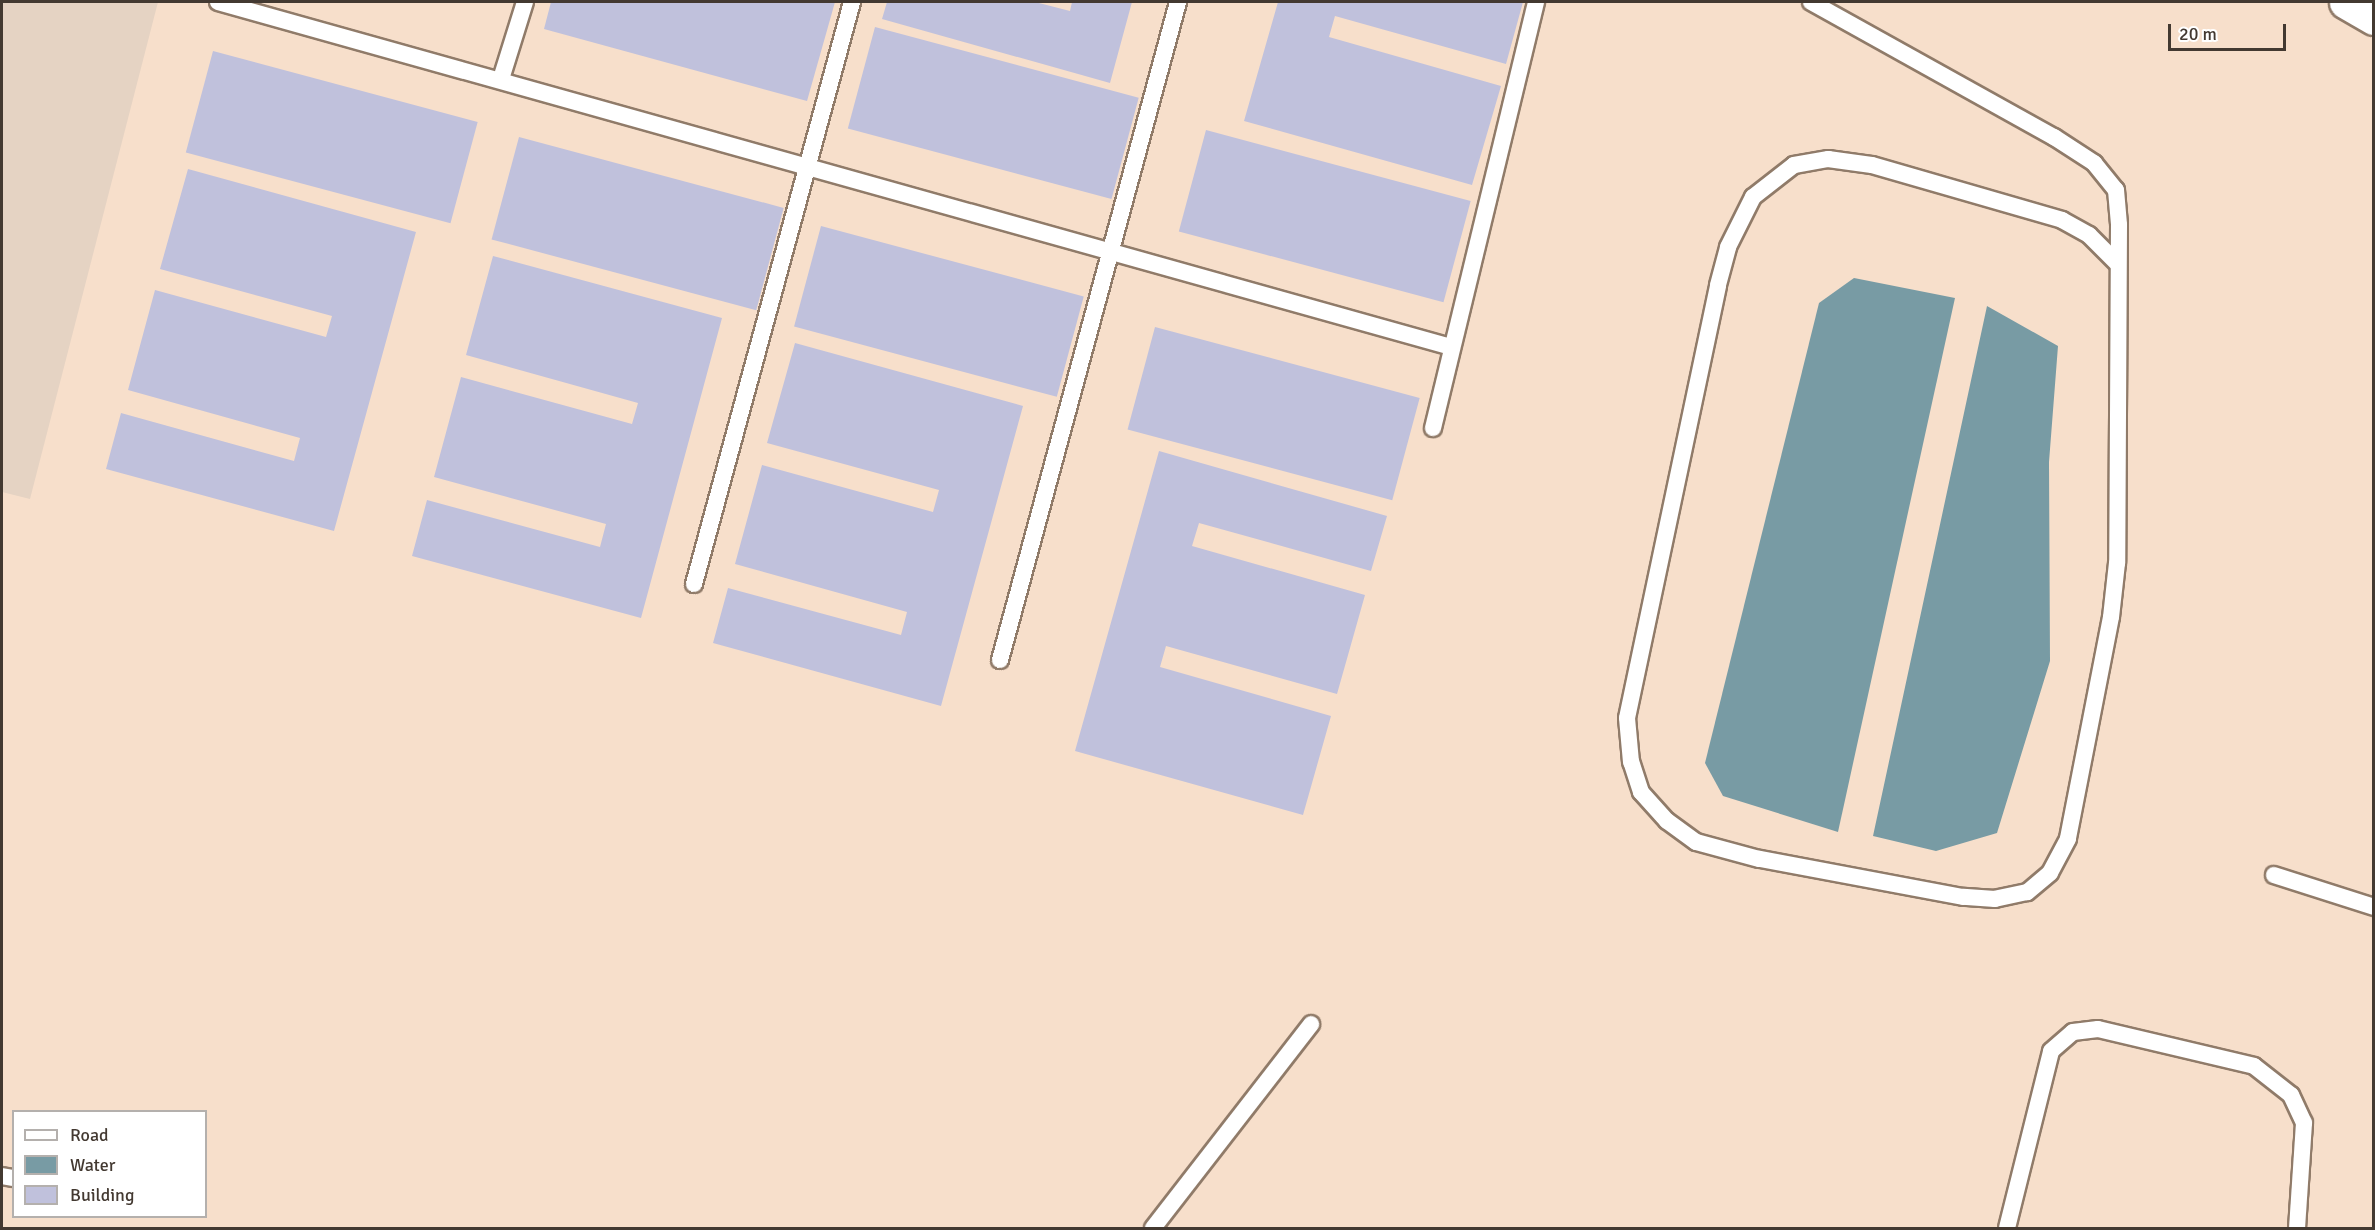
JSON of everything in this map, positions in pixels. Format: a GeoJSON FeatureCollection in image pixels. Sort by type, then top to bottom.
{"type":"FeatureCollection","features":[{"type":"Feature","properties":{"kind":"street"},"geometry":{"type":"LineString","coordinates":[[2346,2],[2373,18]]}},
{"type":"Feature","properties":{"kind":"lane"},"geometry":{"type":"LineString","coordinates":[[218,2],[501,79],[1450,347]]}},
{"type":"Feature","properties":{"kind":"lane"},"geometry":{"type":"LineString","coordinates":[[501,79],[525,2]]}},
{"type":"Feature","properties":{"kind":"lane"},"geometry":{"type":"LineString","coordinates":[[694,584],[852,2]]}},
{"type":"Feature","properties":{"kind":"lane"},"geometry":{"type":"LineString","coordinates":[[1000,660],[1178,2]]}},
{"type":"Feature","properties":{"kind":"lane"},"geometry":{"type":"LineString","coordinates":[[1433,428],[1450,347],[1536,2]]}},
{"type":"Feature","properties":{"kind":"lane"},"geometry":{"type":"LineString","coordinates":[[1811,2],[2094,163],[2116,190],[2118,264],[2112,606],[2068,839],[2050,873],[2027,892],[1995,899],[1963,897],[1759,859],[1696,842],[1667,821],[1641,792],[1631,762],[1627,718],[1718,285],[1728,247],[1753,197],[1794,165],[1828,159],[1872,165],[2062,220],[2089,235],[2118,264]]}},
{"type":"Feature","properties":{"kind":"lane"},"geometry":{"type":"LineString","coordinates":[[2274,875],[2373,907]]}},
{"type":"Feature","properties":{"kind":"lane"},"geometry":{"type":"LineString","coordinates":[[1153,1228],[1311,1024]]}},
{"type":"Feature","properties":{"kind":"lane"},"geometry":{"type":"LineString","coordinates":[[2007,1228],[2051,1051],[2073,1032],[2098,1029],[2254,1066],[2291,1095],[2304,1123],[2297,1228]]}},
{"type":"Feature","properties":{"kind":"shaded area"},"geometry":{"type":"Polygon","coordinates":[[[2,2],[158,2],[30,499],[2,492],[2,2]]]}},
{"type":"Feature","properties":{"kind":"water"},"geometry":{"type":"Polygon","coordinates":[[[1854,278],[1955,298],[1838,832],[1723,796],[1705,763],[1819,303],[1854,278]]]}},
{"type":"Feature","properties":{"kind":"water"},"geometry":{"type":"Polygon","coordinates":[[[1987,306],[2058,346],[2049,462],[2050,661],[1997,833],[1936,851],[1873,836],[1987,306]]]}},
{"type":"Feature","properties":{"kind":"building"},"geometry":{"type":"Polygon","coordinates":[[[551,2],[835,2],[807,101],[544,29],[551,2]]]}},
{"type":"Feature","properties":{"kind":"building"},"geometry":{"type":"Polygon","coordinates":[[[887,2],[1035,2],[1070,11],[1072,2],[1132,2],[1110,83],[882,19],[887,2]]]}},
{"type":"Feature","properties":{"kind":"building"},"geometry":{"type":"Polygon","coordinates":[[[1278,2],[1523,2],[1506,64],[1335,16],[1329,37],[1501,86],[1472,185],[1244,121],[1278,2]]]}},
{"type":"Feature","properties":{"kind":"building"},"geometry":{"type":"Polygon","coordinates":[[[875,27],[1139,98],[1112,199],[848,128],[875,27]]]}},
{"type":"Feature","properties":{"kind":"building"},"geometry":{"type":"Polygon","coordinates":[[[213,51],[478,122],[450,223],[186,152],[213,51]]]}},
{"type":"Feature","properties":{"kind":"building"},"geometry":{"type":"Polygon","coordinates":[[[1206,130],[1471,201],[1443,302],[1179,231],[1206,130]]]}},
{"type":"Feature","properties":{"kind":"building"},"geometry":{"type":"Polygon","coordinates":[[[519,137],[784,208],[756,310],[492,239],[519,137]]]}},
{"type":"Feature","properties":{"kind":"building"},"geometry":{"type":"Polygon","coordinates":[[[188,169],[416,232],[334,531],[106,469],[121,413],[294,461],[300,438],[128,390],[155,290],[326,337],[332,316],[160,269],[188,169]]]}},
{"type":"Feature","properties":{"kind":"building"},"geometry":{"type":"Polygon","coordinates":[[[821,226],[1084,296],[1057,397],[794,326],[821,226]]]}},
{"type":"Feature","properties":{"kind":"building"},"geometry":{"type":"Polygon","coordinates":[[[493,256],[722,318],[641,618],[412,556],[427,500],[600,547],[606,524],[434,477],[461,377],[632,424],[638,403],[466,355],[493,256]]]}},
{"type":"Feature","properties":{"kind":"building"},"geometry":{"type":"Polygon","coordinates":[[[1155,327],[1420,398],[1392,500],[1128,429],[1155,327]]]}},
{"type":"Feature","properties":{"kind":"building"},"geometry":{"type":"Polygon","coordinates":[[[795,343],[1023,406],[941,706],[713,643],[728,588],[901,635],[907,612],[735,564],[762,465],[933,512],[939,490],[767,443],[795,343]]]}},
{"type":"Feature","properties":{"kind":"building"},"geometry":{"type":"Polygon","coordinates":[[[1159,451],[1387,516],[1371,571],[1199,523],[1192,546],[1365,595],[1337,694],[1166,646],[1160,667],[1331,716],[1303,815],[1075,751],[1159,451]]]}}]}
